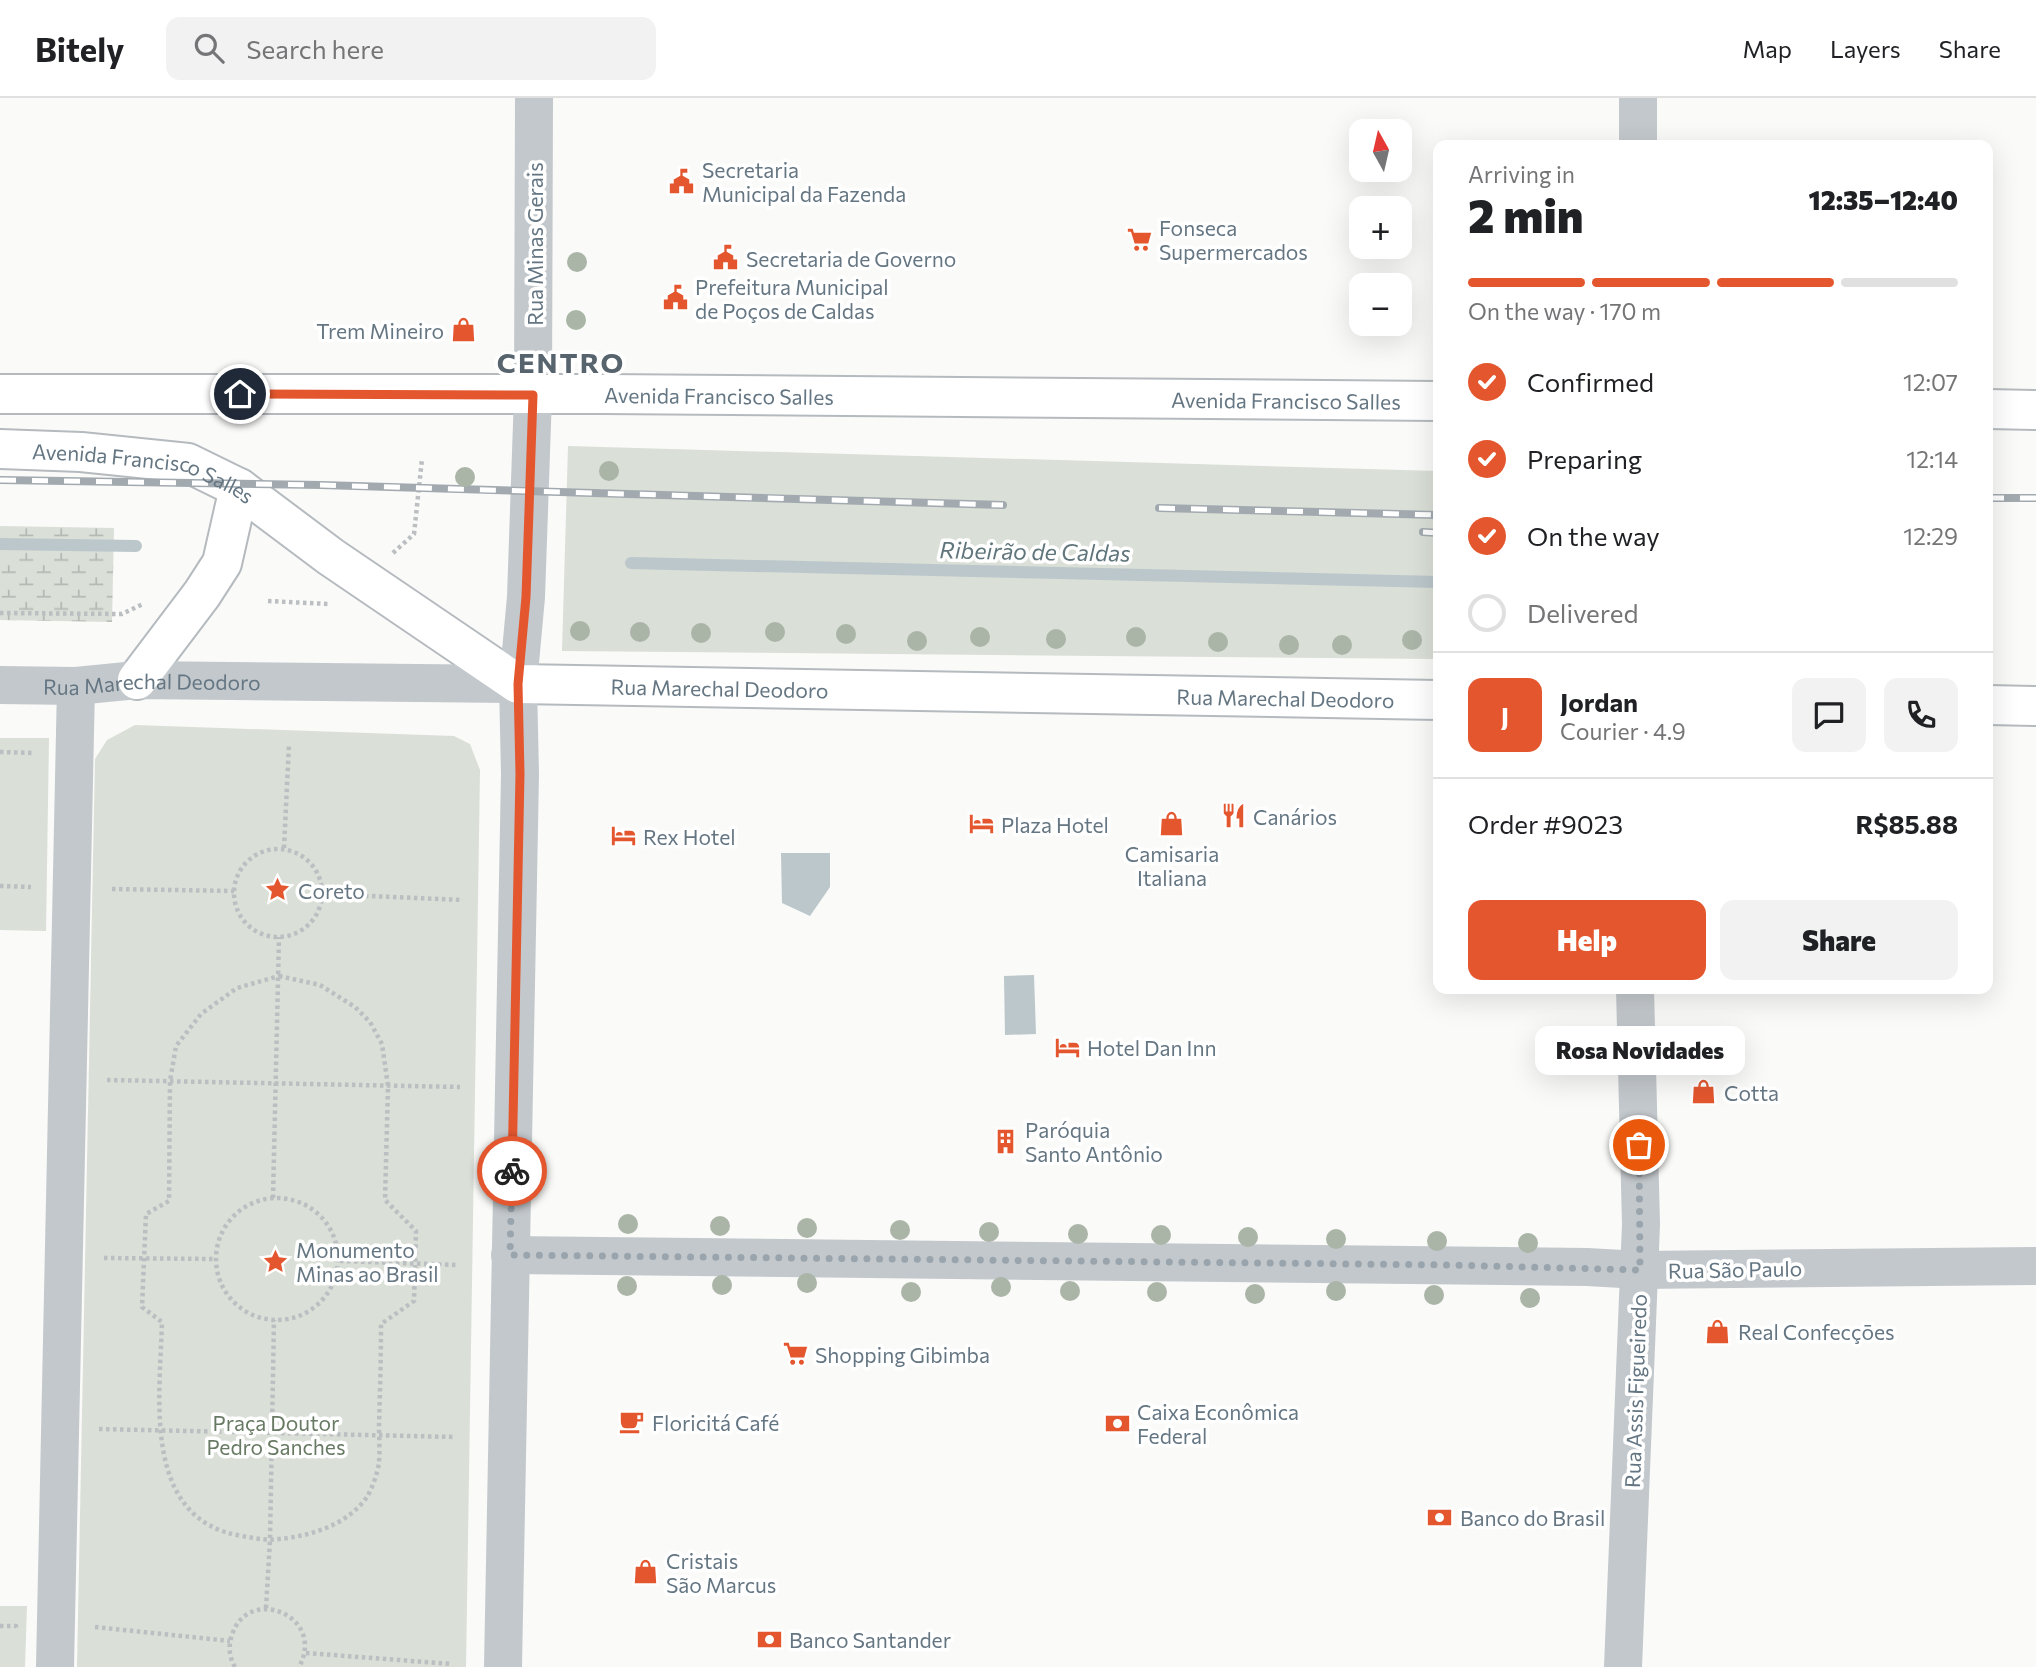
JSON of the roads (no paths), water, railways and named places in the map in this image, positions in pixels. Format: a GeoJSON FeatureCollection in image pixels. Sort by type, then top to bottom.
{"type":"FeatureCollection","features":[{"type":"Feature","properties":{"kind":"main road","name":"Avenida Francisco Salles"},"geometry":{"type":"LineString","coordinates":[[0,394],[1433,401]]}},
{"type":"Feature","properties":{"kind":"main road"},"geometry":{"type":"LineString","coordinates":[[1993,409],[2036,410]]}},
{"type":"Feature","properties":{"kind":"main road","name":"Avenida Francisco Salles"},"geometry":{"type":"LineString","coordinates":[[0,449],[80,452],[188,463],[239,488],[331,557],[518,684]]}},
{"type":"Feature","properties":{"kind":"main road"},"geometry":{"type":"LineString","coordinates":[[137,680],[222,563],[239,488]]}},
{"type":"Feature","properties":{"kind":"main road","name":"Rua Marechal Deodoro"},"geometry":{"type":"LineString","coordinates":[[518,684],[1433,700]]}},
{"type":"Feature","properties":{"kind":"main road"},"geometry":{"type":"LineString","coordinates":[[1993,705],[2036,706]]}},
{"type":"Feature","properties":{"kind":"street","name":"Rua Minas Gerais"},"geometry":{"type":"LineString","coordinates":[[518,684],[526,597],[533,395],[534,98]]}},
{"type":"Feature","properties":{"kind":"street"},"geometry":{"type":"LineString","coordinates":[[1638,98],[1638,140]]}},
{"type":"Feature","properties":{"kind":"street","name":"Rua Marechal Deodoro"},"geometry":{"type":"LineString","coordinates":[[0,685],[76,686],[137,680],[518,684]]}},
{"type":"Feature","properties":{"kind":"street"},"geometry":{"type":"LineString","coordinates":[[503,1667],[520,788],[518,684]]}},
{"type":"Feature","properties":{"kind":"street"},"geometry":{"type":"LineString","coordinates":[[55,1667],[76,686]]}},
{"type":"Feature","properties":{"kind":"street","name":"Rua Assis Figueiredo"},"geometry":{"type":"LineString","coordinates":[[1623,1667],[1641,1224],[1635,994]]}},
{"type":"Feature","properties":{"kind":"street","name":"Rua São Paulo"},"geometry":{"type":"LineString","coordinates":[[510,1255],[1503,1266],[1640,1270],[2036,1266]]}},
{"type":"Feature","properties":{"kind":"waterway","name":"Ribeirão de Caldas"},"geometry":{"type":"LineString","coordinates":[[0,544],[136,546]]}},
{"type":"Feature","properties":{"kind":"waterway","name":"Ribeirão de Caldas"},"geometry":{"type":"LineString","coordinates":[[631,563],[1433,582]]}},
{"type":"Feature","properties":{"kind":"railway"},"geometry":{"type":"LineString","coordinates":[[0,480],[321,485],[1003,505]]}},
{"type":"Feature","properties":{"kind":"railway"},"geometry":{"type":"LineString","coordinates":[[1993,498],[2036,498]]}},
{"type":"Feature","properties":{"kind":"railway"},"geometry":{"type":"LineString","coordinates":[[1159,508],[1433,515]]}},
{"type":"Feature","properties":{"kind":"railway"},"geometry":{"type":"LineString","coordinates":[[1423,532],[1433,533]]}},
{"type":"Feature","properties":{"kind":"place","name":"Secretaria Municipal da Fazenda"},"geometry":{"type":"Point","coordinates":[682,181]}},
{"type":"Feature","properties":{"kind":"place","name":"Fonseca Supermercados"},"geometry":{"type":"Point","coordinates":[1139,239]}},
{"type":"Feature","properties":{"kind":"place","name":"Secretaria de Governo"},"geometry":{"type":"Point","coordinates":[726,258]}},
{"type":"Feature","properties":{"kind":"place","name":"Prefeitura Municipal de Poços de Caldas"},"geometry":{"type":"Point","coordinates":[675,298]}},
{"type":"Feature","properties":{"kind":"place","name":"Trem Mineiro"},"geometry":{"type":"Point","coordinates":[464,330]}},
{"type":"Feature","properties":{"kind":"place","name":"Canários"},"geometry":{"type":"Point","coordinates":[1233,816]}},
{"type":"Feature","properties":{"kind":"place","name":"Plaza Hotel"},"geometry":{"type":"Point","coordinates":[981,824]}},
{"type":"Feature","properties":{"kind":"place","name":"Camisaria Italiana"},"geometry":{"type":"Point","coordinates":[1172,824]}},
{"type":"Feature","properties":{"kind":"place","name":"Rex Hotel"},"geometry":{"type":"Point","coordinates":[623,836]}},
{"type":"Feature","properties":{"kind":"place","name":"Coreto"},"geometry":{"type":"Point","coordinates":[278,890]}},
{"type":"Feature","properties":{"kind":"place","name":"Hotel Dan Inn"},"geometry":{"type":"Point","coordinates":[1067,1047]}},
{"type":"Feature","properties":{"kind":"place","name":"Cotta"},"geometry":{"type":"Point","coordinates":[1704,1092]}},
{"type":"Feature","properties":{"kind":"place","name":"Paróquia Santo Antônio"},"geometry":{"type":"Point","coordinates":[1005,1141]}},
{"type":"Feature","properties":{"kind":"place","name":"Rosa Novidades"},"geometry":{"type":"Point","coordinates":[1639,1145]}},
{"type":"Feature","properties":{"kind":"place","name":"Monumento Minas ao Brasil"},"geometry":{"type":"Point","coordinates":[276,1261]}},
{"type":"Feature","properties":{"kind":"place","name":"Real Confecçōes"},"geometry":{"type":"Point","coordinates":[1718,1331]}},
{"type":"Feature","properties":{"kind":"place","name":"Shopping Gibimba"},"geometry":{"type":"Point","coordinates":[795,1354]}},
{"type":"Feature","properties":{"kind":"place","name":"Floricitá Café"},"geometry":{"type":"Point","coordinates":[632,1422]}},
{"type":"Feature","properties":{"kind":"place","name":"Caixa Econômica Federal"},"geometry":{"type":"Point","coordinates":[1117,1423]}},
{"type":"Feature","properties":{"kind":"place","name":"Banco do Brasil"},"geometry":{"type":"Point","coordinates":[1440,1517]}},
{"type":"Feature","properties":{"kind":"place","name":"Cristais São Marcus"},"geometry":{"type":"Point","coordinates":[646,1572]}},
{"type":"Feature","properties":{"kind":"place","name":"Banco Santander"},"geometry":{"type":"Point","coordinates":[769,1639]}},
{"type":"Feature","properties":{"kind":"district","name":"CENTRO"},"geometry":{"type":"Point","coordinates":[561,362]}},
{"type":"Feature","properties":{"kind":"park label","name":"Praça Doutor Pedro Sanches"},"geometry":{"type":"Point","coordinates":[276,1434]}}]}
